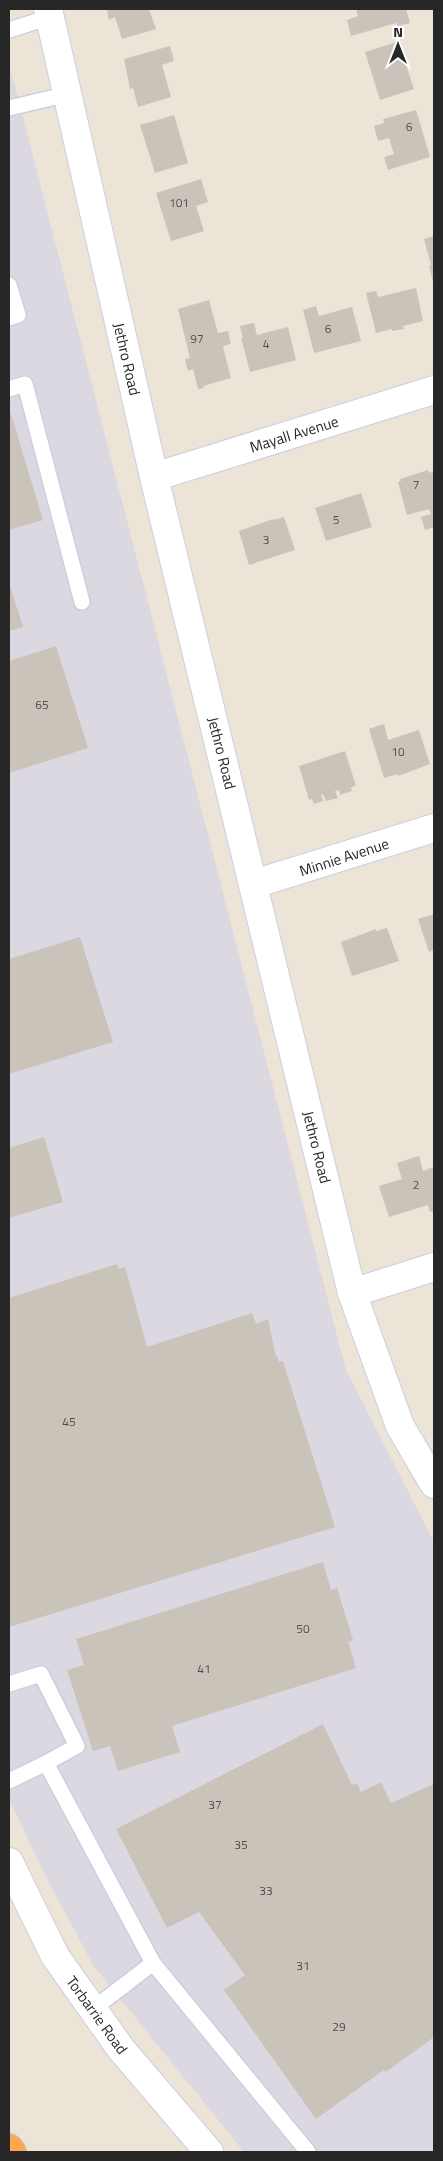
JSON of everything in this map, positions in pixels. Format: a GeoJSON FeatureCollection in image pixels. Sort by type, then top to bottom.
{"type":"FeatureCollection","features":[{"type":"Feature","properties":{"kind":"highway"},"geometry":{"type":"LineString","coordinates":[[9,2148],[12,2152]]}},
{"type":"Feature","properties":{"kind":"street","name":"Jethro Road"},"geometry":{"type":"LineString","coordinates":[[49,13],[154,478],[352,1292],[400,1426],[434,1484]]}},
{"type":"Feature","properties":{"kind":"street","name":"Mayall Avenue"},"geometry":{"type":"LineString","coordinates":[[154,478],[434,390]]}},
{"type":"Feature","properties":{"kind":"street","name":"Minnie Avenue"},"geometry":{"type":"LineString","coordinates":[[254,884],[434,828]]}},
{"type":"Feature","properties":{"kind":"street"},"geometry":{"type":"LineString","coordinates":[[352,1292],[434,1268]]}},
{"type":"Feature","properties":{"kind":"street","name":"Torbarrie Road"},"geometry":{"type":"LineString","coordinates":[[9,1862],[55,1956],[121,2049],[209,2152]]}},
{"type":"Feature","properties":{"kind":"lane"},"geometry":{"type":"LineString","coordinates":[[9,30],[49,13]]}},
{"type":"Feature","properties":{"kind":"lane"},"geometry":{"type":"LineString","coordinates":[[9,108],[68,94]]}},
{"type":"Feature","properties":{"kind":"lane"},"geometry":{"type":"LineString","coordinates":[[9,285],[18,315],[9,318]]}},
{"type":"Feature","properties":{"kind":"lane"},"geometry":{"type":"LineString","coordinates":[[9,389],[24,384],[82,602]]}},
{"type":"Feature","properties":{"kind":"lane"},"geometry":{"type":"LineString","coordinates":[[9,1684],[41,1674],[78,1746],[9,1781]]}},
{"type":"Feature","properties":{"kind":"lane"},"geometry":{"type":"LineString","coordinates":[[46,1763],[153,1963],[308,2152]]}},
{"type":"Feature","properties":{"kind":"lane"},"geometry":{"type":"LineString","coordinates":[[93,2010],[153,1963]]}},
{"type":"Feature","properties":{"kind":"shaded area"},"geometry":{"type":"Polygon","coordinates":[[[9,63],[346,1370],[434,1542],[434,2152],[244,2152],[93,1965],[46,1877],[9,1799],[9,63]]]}},
{"type":"Feature","properties":{"kind":"building"},"geometry":{"type":"Polygon","coordinates":[[[149,9],[156,29],[122,39],[115,17],[109,20],[107,10],[149,9]]]}},
{"type":"Feature","properties":{"kind":"building"},"geometry":{"type":"Polygon","coordinates":[[[356,9],[406,9],[410,23],[398,26],[396,23],[351,36],[347,20],[358,16],[356,9]]]}},
{"type":"Feature","properties":{"kind":"building"},"geometry":{"type":"Polygon","coordinates":[[[400,41],[414,89],[380,100],[365,52],[400,41]]]}},
{"type":"Feature","properties":{"kind":"building"},"geometry":{"type":"Polygon","coordinates":[[[170,46],[174,61],[162,65],[171,97],[138,107],[133,88],[130,89],[124,59],[170,46]]]}},
{"type":"Feature","properties":{"kind":"building"},"geometry":{"type":"Polygon","coordinates":[[[416,110],[430,157],[388,170],[384,157],[394,154],[389,138],[378,141],[374,126],[384,123],[383,119],[416,110]]]}},
{"type":"Feature","properties":{"kind":"building"},"geometry":{"type":"Polygon","coordinates":[[[174,115],[188,163],[155,173],[140,125],[174,115]]]}},
{"type":"Feature","properties":{"kind":"building"},"geometry":{"type":"Polygon","coordinates":[[[201,179],[208,202],[196,206],[204,231],[171,241],[156,193],[201,179]]]}},
{"type":"Feature","properties":{"kind":"building"},"geometry":{"type":"Polygon","coordinates":[[[434,236],[434,285],[424,239],[434,236]]]}},
{"type":"Feature","properties":{"kind":"building"},"geometry":{"type":"Polygon","coordinates":[[[416,288],[423,321],[403,326],[404,329],[392,331],[392,329],[376,333],[366,293],[376,291],[378,297],[416,288]]]}},
{"type":"Feature","properties":{"kind":"building"},"geometry":{"type":"Polygon","coordinates":[[[209,300],[218,333],[228,331],[231,344],[223,346],[231,378],[198,389],[193,369],[188,371],[185,359],[190,358],[178,309],[209,300]]]}},
{"type":"Feature","properties":{"kind":"building"},"geometry":{"type":"Polygon","coordinates":[[[316,306],[319,316],[352,307],[361,341],[314,353],[303,310],[316,306]]]}},
{"type":"Feature","properties":{"kind":"building"},"geometry":{"type":"Polygon","coordinates":[[[254,323],[257,335],[288,327],[296,360],[250,372],[241,338],[243,338],[240,326],[254,323]]]}},
{"type":"Feature","properties":{"kind":"building"},"geometry":{"type":"Polygon","coordinates":[[[11,414],[43,520],[9,530],[9,415],[11,414]]]}},
{"type":"Feature","properties":{"kind":"building"},"geometry":{"type":"Polygon","coordinates":[[[428,470],[429,473],[434,471],[434,527],[425,530],[421,517],[431,514],[429,509],[407,515],[398,482],[401,481],[400,479],[428,470]]]}},
{"type":"Feature","properties":{"kind":"building"},"geometry":{"type":"Polygon","coordinates":[[[361,493],[372,527],[326,541],[315,508],[361,493]]]}},
{"type":"Feature","properties":{"kind":"building"},"geometry":{"type":"Polygon","coordinates":[[[284,517],[295,550],[249,565],[239,531],[284,517]]]}},
{"type":"Feature","properties":{"kind":"building"},"geometry":{"type":"Polygon","coordinates":[[[9,583],[23,627],[9,631],[9,583]]]}},
{"type":"Feature","properties":{"kind":"building"},"geometry":{"type":"Polygon","coordinates":[[[56,646],[88,748],[9,773],[9,661],[56,646]]]}},
{"type":"Feature","properties":{"kind":"building"},"geometry":{"type":"Polygon","coordinates":[[[384,724],[388,740],[419,730],[430,764],[398,776],[397,774],[384,778],[369,729],[384,724]]]}},
{"type":"Feature","properties":{"kind":"building"},"geometry":{"type":"Polygon","coordinates":[[[345,751],[356,786],[351,787],[352,791],[340,795],[339,790],[335,791],[338,798],[326,801],[323,794],[321,795],[323,801],[314,804],[312,799],[309,800],[299,766],[345,751]]]}},
{"type":"Feature","properties":{"kind":"building"},"geometry":{"type":"Polygon","coordinates":[[[434,914],[434,950],[429,952],[418,919],[434,914]]]}},
{"type":"Feature","properties":{"kind":"building"},"geometry":{"type":"Polygon","coordinates":[[[387,928],[399,961],[352,976],[341,942],[376,929],[376,931],[387,928]]]}},
{"type":"Feature","properties":{"kind":"building"},"geometry":{"type":"Polygon","coordinates":[[[80,937],[113,1042],[9,1074],[9,959],[80,937]]]}},
{"type":"Feature","properties":{"kind":"building"},"geometry":{"type":"Polygon","coordinates":[[[44,1137],[63,1202],[9,1218],[9,1148],[44,1137]]]}},
{"type":"Feature","properties":{"kind":"building"},"geometry":{"type":"Polygon","coordinates":[[[419,1156],[423,1171],[434,1167],[434,1211],[430,1212],[428,1205],[389,1217],[379,1186],[402,1179],[397,1163],[419,1156]]]}},
{"type":"Feature","properties":{"kind":"building"},"geometry":{"type":"Polygon","coordinates":[[[117,1264],[119,1269],[125,1267],[147,1347],[252,1313],[256,1324],[268,1319],[276,1357],[279,1362],[283,1361],[335,1527],[9,1627],[9,1298],[117,1264]]]}},
{"type":"Feature","properties":{"kind":"building"},"geometry":{"type":"Polygon","coordinates":[[[323,1562],[331,1590],[337,1588],[353,1640],[348,1642],[356,1668],[172,1726],[180,1752],[118,1771],[110,1746],[93,1751],[67,1670],[84,1665],[76,1639],[323,1562]]]}},
{"type":"Feature","properties":{"kind":"building"},"geometry":{"type":"Polygon","coordinates":[[[323,1724],[352,1785],[357,1783],[361,1792],[381,1782],[391,1803],[434,1784],[434,2037],[316,2119],[224,1990],[245,1975],[199,1912],[167,1928],[116,1829],[323,1724]]]}}]}
